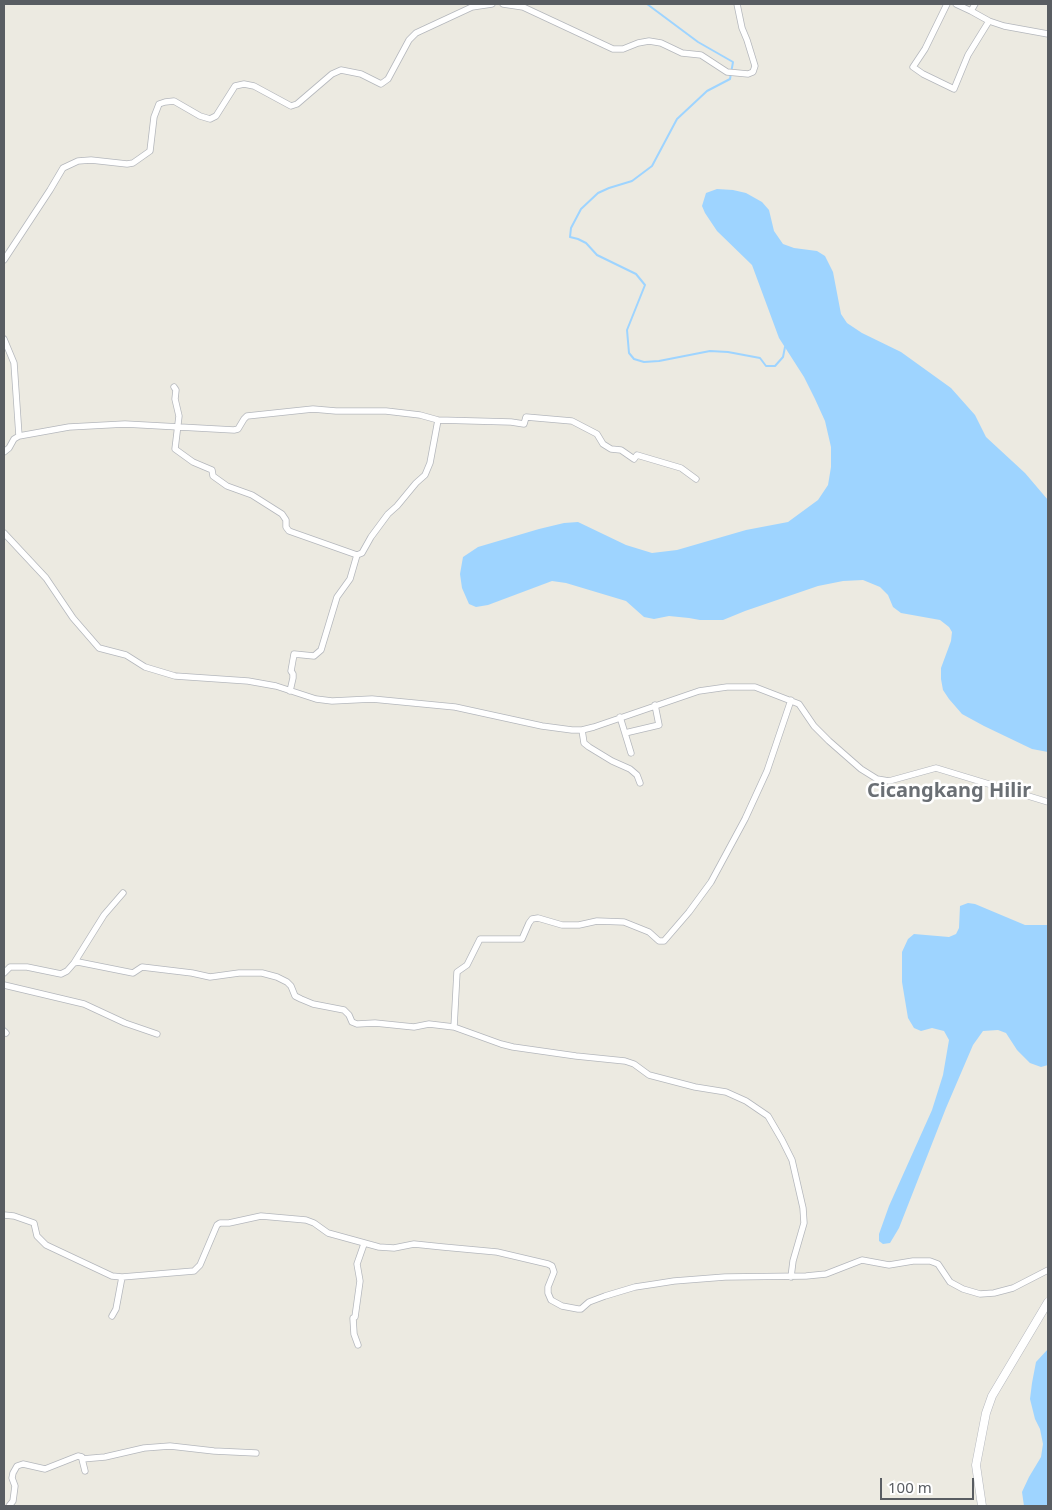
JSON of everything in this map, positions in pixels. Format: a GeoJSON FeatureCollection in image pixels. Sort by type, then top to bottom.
{"type":"FeatureCollection","features":[{"type":"Feature","properties":{"kind":"main road"},"geometry":{"type":"LineString","coordinates":[[982,1506],[976,1465],[986,1413],[992,1396],[1048,1302]]}},
{"type":"Feature","properties":{"kind":"street"},"geometry":{"type":"LineString","coordinates":[[4,260],[63,168],[84,160],[133,163],[150,151],[154,117],[159,104],[174,101],[200,116],[210,119],[216,116],[235,86],[244,84],[254,86],[291,106],[297,104],[332,74],[342,70],[361,74],[381,84],[388,79],[409,40],[416,33],[472,7],[492,4]]}},
{"type":"Feature","properties":{"kind":"street"},"geometry":{"type":"LineString","coordinates":[[503,4],[523,7],[613,49],[624,49],[638,43],[660,43],[682,53],[701,55],[727,72],[748,74],[753,72],[755,66],[742,28],[737,4]]}},
{"type":"Feature","properties":{"kind":"street"},"geometry":{"type":"LineString","coordinates":[[947,4],[913,67],[954,89],[968,55],[989,21]]}},
{"type":"Feature","properties":{"kind":"street"},"geometry":{"type":"LineString","coordinates":[[956,4],[989,21],[1004,26],[1048,34]]}},
{"type":"Feature","properties":{"kind":"street"},"geometry":{"type":"LineString","coordinates":[[970,11],[975,4]]}},
{"type":"Feature","properties":{"kind":"street"},"geometry":{"type":"LineString","coordinates":[[4,339],[14,363],[19,436]]}},
{"type":"Feature","properties":{"kind":"street"},"geometry":{"type":"LineString","coordinates":[[174,387],[179,416],[175,449],[188,459],[212,470],[213,476],[227,486],[252,495],[282,514],[289,531],[357,555],[362,553],[374,532],[388,514],[425,475],[430,463],[438,420]]}},
{"type":"Feature","properties":{"kind":"street"},"geometry":{"type":"LineString","coordinates":[[4,452],[9,448],[14,439],[19,436],[69,427],[125,424],[234,430],[248,416],[313,408],[336,411],[402,413],[438,420],[524,424],[526,416],[567,419],[597,434],[603,444],[610,449],[621,450],[634,459],[637,455],[681,468],[696,479]]}},
{"type":"Feature","properties":{"kind":"street"},"geometry":{"type":"LineString","coordinates":[[4,533],[46,578],[73,618],[99,648],[126,655],[145,667],[175,676],[276,686],[316,699],[332,701],[372,698],[447,706],[542,726],[582,730],[699,691],[727,687],[755,687],[800,705],[814,726],[829,741],[861,769],[877,779],[889,781],[936,768],[1048,802]]}},
{"type":"Feature","properties":{"kind":"street"},"geometry":{"type":"LineString","coordinates":[[290,691],[293,678],[291,671],[294,654],[314,656],[322,650],[337,597],[350,579],[357,555]]}},
{"type":"Feature","properties":{"kind":"street"},"geometry":{"type":"LineString","coordinates":[[454,1027],[457,972],[467,965],[480,938],[522,939],[529,923],[538,918],[562,925],[579,925],[597,920],[624,922],[649,932],[659,941],[664,941],[711,882],[745,819],[767,770],[791,700]]}},
{"type":"Feature","properties":{"kind":"street"},"geometry":{"type":"LineString","coordinates":[[625,734],[659,724],[655,705]]}},
{"type":"Feature","properties":{"kind":"street"},"geometry":{"type":"LineString","coordinates":[[620,717],[631,753]]}},
{"type":"Feature","properties":{"kind":"street"},"geometry":{"type":"LineString","coordinates":[[582,730],[584,743],[612,761],[630,769],[637,775],[640,783]]}},
{"type":"Feature","properties":{"kind":"street"},"geometry":{"type":"LineString","coordinates":[[4,973],[10,967],[27,967],[61,974],[67,971],[104,915],[123,893]]}},
{"type":"Feature","properties":{"kind":"street"},"geometry":{"type":"LineString","coordinates":[[74,962],[133,973],[142,967],[192,972],[210,977],[239,973],[262,974],[277,977],[287,982],[295,996],[301,999],[313,1004],[344,1010],[352,1022],[357,1024],[374,1023],[414,1028],[428,1024],[454,1027],[514,1047],[576,1056],[625,1060],[649,1075],[695,1087],[726,1092],[746,1101],[768,1116],[792,1160],[804,1208],[804,1223],[793,1261],[791,1277]]}},
{"type":"Feature","properties":{"kind":"street"},"geometry":{"type":"LineString","coordinates":[[4,985],[84,1004],[125,1023],[157,1034]]}},
{"type":"Feature","properties":{"kind":"street"},"geometry":{"type":"LineString","coordinates":[[4,1215],[14,1216],[34,1223],[37,1236],[46,1245],[59,1252],[112,1276],[122,1277],[194,1271],[200,1265],[218,1225],[261,1216],[306,1220],[328,1233],[379,1247],[394,1248],[414,1244],[497,1252],[548,1264],[552,1266],[554,1272],[548,1287],[550,1300],[562,1306],[578,1309],[581,1309],[589,1302],[627,1290],[674,1281],[725,1277],[791,1277],[826,1274],[862,1260],[889,1265],[913,1261],[930,1261],[938,1264],[950,1282],[963,1289],[980,1294],[994,1293],[1013,1288],[1048,1270]]}},
{"type":"Feature","properties":{"kind":"street"},"geometry":{"type":"LineString","coordinates":[[358,1345],[354,1334],[353,1318],[356,1317],[360,1281],[357,1264],[364,1244]]}},
{"type":"Feature","properties":{"kind":"street"},"geometry":{"type":"LineString","coordinates":[[112,1316],[116,1309],[122,1277]]}},
{"type":"Feature","properties":{"kind":"street"},"geometry":{"type":"LineString","coordinates":[[82,1459],[105,1457],[144,1448],[170,1446],[214,1452],[256,1453]]}},
{"type":"Feature","properties":{"kind":"street"},"geometry":{"type":"LineString","coordinates":[[9,1506],[13,1501],[15,1486],[12,1478],[17,1466],[28,1464],[45,1469],[78,1456],[82,1457],[85,1471]]}},
{"type":"Feature","properties":{"kind":"water"},"geometry":{"type":"Polygon","coordinates":[[[717,189],[746,193],[762,202],[769,210],[774,231],[783,244],[794,248],[817,251],[825,256],[833,272],[841,314],[847,323],[862,333],[901,352],[951,388],[975,415],[986,437],[1025,473],[1048,500],[1048,752],[1032,749],[962,714],[943,690],[941,679],[941,668],[951,641],[952,632],[949,627],[940,620],[901,613],[893,607],[888,595],[880,587],[863,580],[843,581],[818,586],[723,620],[700,620],[669,616],[654,619],[644,617],[626,601],[566,583],[552,581],[488,605],[476,607],[469,604],[462,588],[460,574],[463,557],[478,547],[539,529],[578,522],[626,545],[652,553],[677,550],[746,530],[788,522],[818,500],[828,485],[831,467],[831,447],[825,421],[804,377],[779,338],[752,265],[717,231],[702,206],[706,193],[717,189]]]}},
{"type":"Feature","properties":{"kind":"water"},"geometry":{"type":"Polygon","coordinates":[[[968,903],[975,904],[1025,925],[1048,925],[1048,1065],[1041,1067],[1030,1063],[1017,1050],[1006,1033],[998,1030],[983,1031],[973,1045],[946,1108],[899,1228],[890,1243],[883,1244],[879,1241],[879,1234],[889,1206],[932,1110],[943,1075],[949,1040],[944,1031],[932,1028],[921,1031],[914,1028],[908,1018],[902,982],[902,952],[908,939],[914,934],[949,937],[956,934],[959,928],[960,906],[968,903]]]}},
{"type":"Feature","properties":{"kind":"water"},"geometry":{"type":"Polygon","coordinates":[[[1048,1349],[1048,1506],[1024,1506],[1022,1492],[1041,1457],[1043,1444],[1030,1399],[1032,1383],[1036,1362],[1048,1349]]]}},
{"type":"Feature","properties":{"kind":"waterway"},"geometry":{"type":"LineString","coordinates":[[647,4],[698,42],[733,62],[730,79],[707,91],[677,119],[652,166],[632,181],[598,193],[581,209],[571,228],[570,237],[586,243],[597,255],[636,274],[645,285],[627,330],[629,353],[634,359],[644,362],[659,361],[710,351],[728,352],[760,358],[766,366],[775,366],[783,357],[785,347]]}},
{"type":"Feature","properties":{"kind":"district","name":"Cicangkang Hilir"},"geometry":{"type":"Point","coordinates":[949,791]}}]}
